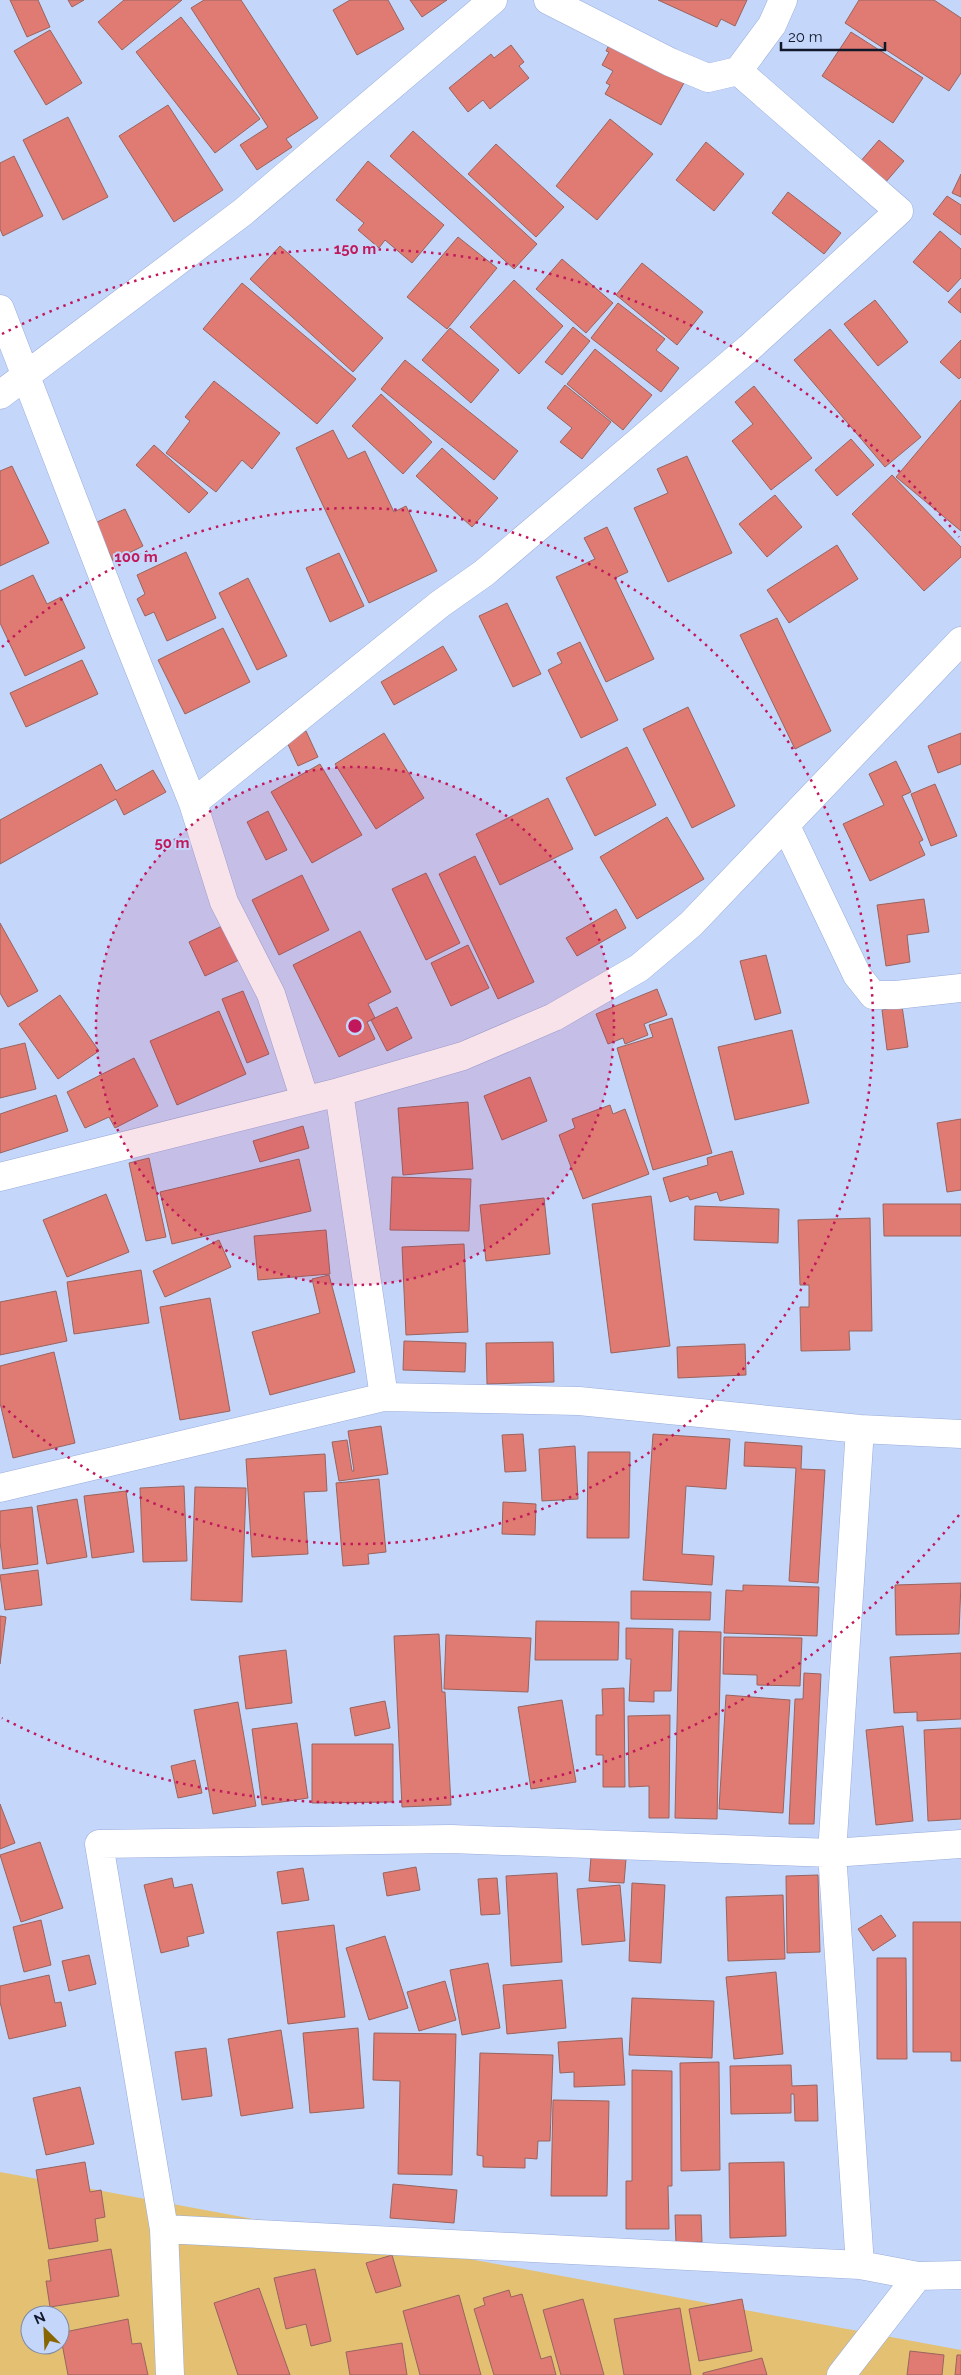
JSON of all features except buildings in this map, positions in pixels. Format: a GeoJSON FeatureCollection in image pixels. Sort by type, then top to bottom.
{"type":"FeatureCollection","features":[{"type":"Feature","properties":{"kind":"street"},"geometry":{"type":"LineString","coordinates":[[0,395],[243,212],[493,0]]}},
{"type":"Feature","properties":{"kind":"street"},"geometry":{"type":"LineString","coordinates":[[548,0],[670,62],[708,78],[738,71],[772,25],[783,0]]}},
{"type":"Feature","properties":{"kind":"street"},"geometry":{"type":"LineString","coordinates":[[192,803],[440,604],[484,573],[749,348],[899,211],[738,71]]}},
{"type":"Feature","properties":{"kind":"street"},"geometry":{"type":"LineString","coordinates":[[0,309],[192,803],[224,902],[271,994],[305,1100]]}},
{"type":"Feature","properties":{"kind":"street"},"geometry":{"type":"LineString","coordinates":[[0,1177],[339,1092],[463,1056],[554,1017],[639,968],[692,924],[961,641]]}},
{"type":"Feature","properties":{"kind":"street"},"geometry":{"type":"LineString","coordinates":[[786,826],[857,975],[873,995],[896,995],[961,988]]}},
{"type":"Feature","properties":{"kind":"street"},"geometry":{"type":"LineString","coordinates":[[339,1092],[384,1397]]}},
{"type":"Feature","properties":{"kind":"street"},"geometry":{"type":"LineString","coordinates":[[0,1488],[384,1397],[579,1401],[860,1429],[961,1434]]}},
{"type":"Feature","properties":{"kind":"street"},"geometry":{"type":"LineString","coordinates":[[860,1429],[832,1853],[860,2265]]}},
{"type":"Feature","properties":{"kind":"street"},"geometry":{"type":"LineString","coordinates":[[170,2375],[164,2229],[99,1844],[451,1839],[832,1853],[961,1844]]}},
{"type":"Feature","properties":{"kind":"street"},"geometry":{"type":"LineString","coordinates":[[164,2229],[860,2265],[918,2276],[961,2275]]}},
{"type":"Feature","properties":{"kind":"street"},"geometry":{"type":"LineString","coordinates":[[841,2375],[918,2276]]}},
{"type":"Feature","properties":{"kind":"shaded area"},"geometry":{"type":"Polygon","coordinates":[[[0,2172],[961,2350],[961,2375],[0,2375],[0,2172]]]}}]}
